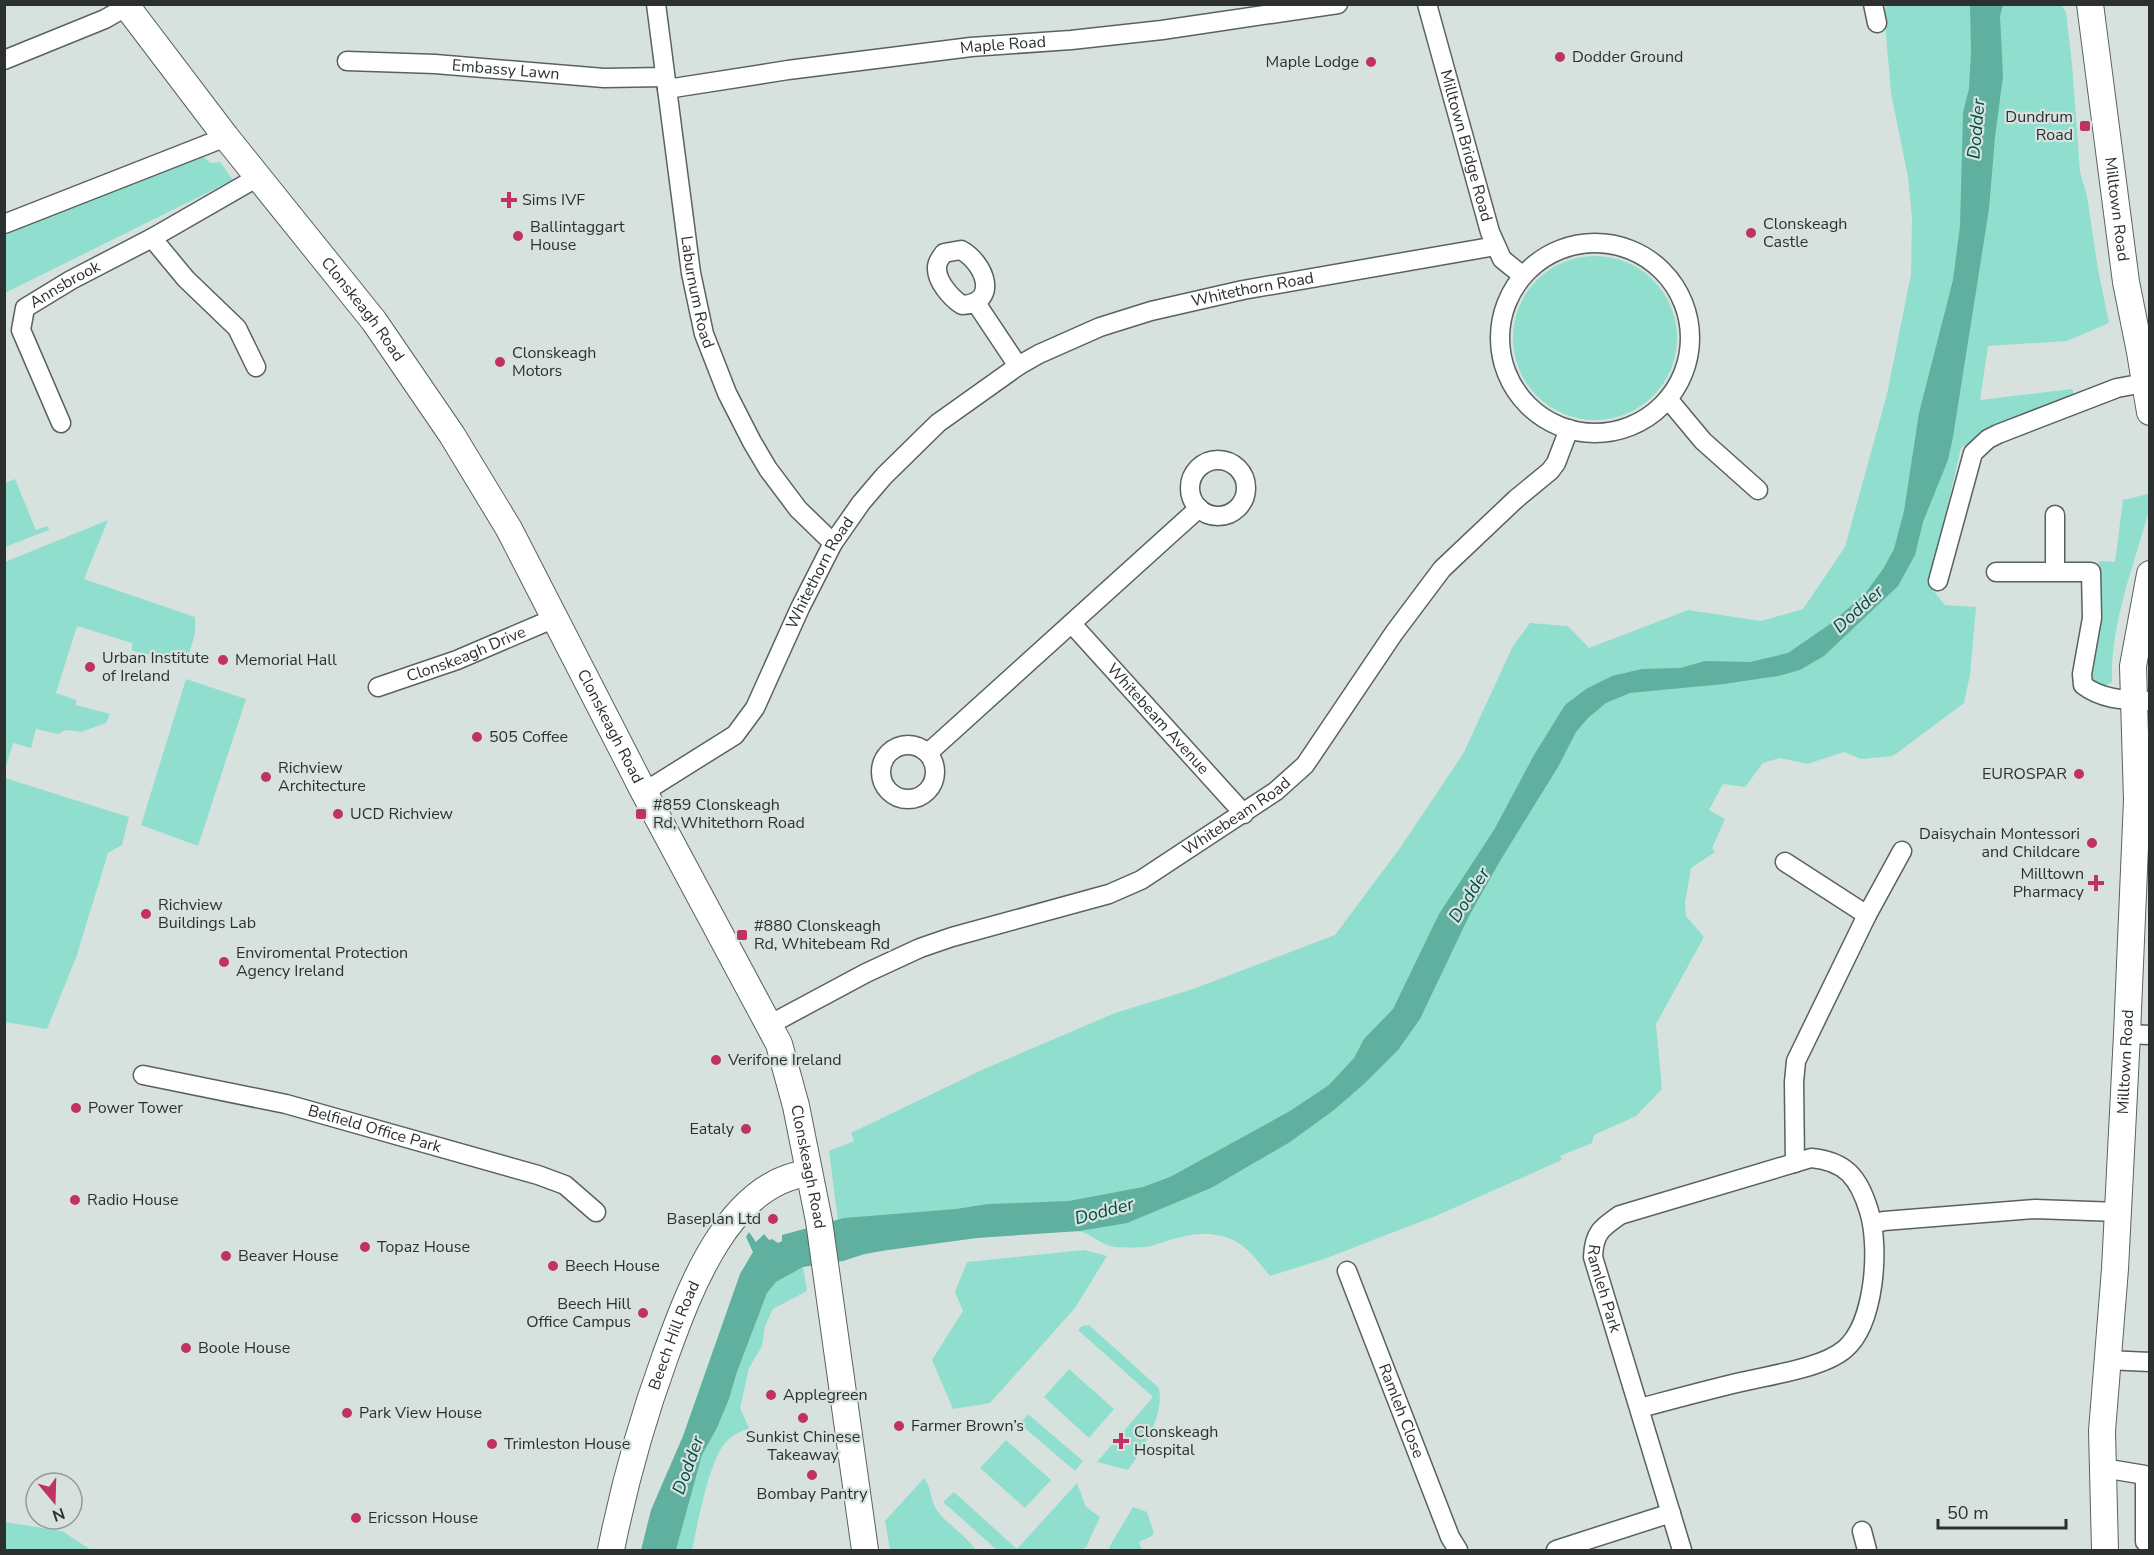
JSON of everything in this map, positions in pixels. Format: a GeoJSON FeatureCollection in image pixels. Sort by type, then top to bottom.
{"type":"FeatureCollection","features":[{"type":"Feature","properties":{"kind":"main road","name":"Milltown Road"},"geometry":{"type":"LineString","coordinates":[[2090,4],[2126,282],[2150,412]]}},
{"type":"Feature","properties":{"kind":"main road","name":"Clonskeagh Road"},"geometry":{"type":"LineString","coordinates":[[125,6],[226,137],[374,321],[452,435],[509,529],[645,792],[770,1025],[779,1044],[788,1074],[819,1221],[865,1551]]}},
{"type":"Feature","properties":{"kind":"main road","name":"Milltown Road"},"geometry":{"type":"LineString","coordinates":[[2105,1551],[2102,1431],[2118,1212],[2138,1034],[2137,800],[2142,701],[2135,651],[2150,574]]}},
{"type":"Feature","properties":{"kind":"main road","name":"Beech Hill Road"},"geometry":{"type":"LineString","coordinates":[[611,1551],[645,1412],[685,1301],[702,1264],[740,1213],[762,1191],[792,1175],[809,1173]]}},
{"type":"Feature","properties":{"kind":"street","name":"Laburnum Road"},"geometry":{"type":"LineString","coordinates":[[656,4],[692,273],[704,334],[727,393],[762,460],[793,503],[833,543]]}},
{"type":"Feature","properties":{"kind":"street","name":"Maple Road"},"geometry":{"type":"LineString","coordinates":[[666,83],[940,51],[1162,30],[1338,4]]}},
{"type":"Feature","properties":{"kind":"street","name":"Milltown Bridge Road"},"geometry":{"type":"LineString","coordinates":[[1427,4],[1490,232],[1502,259],[1523,276]]}},
{"type":"Feature","properties":{"kind":"street"},"geometry":{"type":"LineString","coordinates":[[1873,4],[1877,24]]}},
{"type":"Feature","properties":{"kind":"street"},"geometry":{"type":"LineString","coordinates":[[4,60],[105,19],[125,6]]}},
{"type":"Feature","properties":{"kind":"street","name":"Embassy Lawn"},"geometry":{"type":"LineString","coordinates":[[347,61],[435,64],[666,83]]}},
{"type":"Feature","properties":{"kind":"street"},"geometry":{"type":"LineString","coordinates":[[4,224],[226,137]]}},
{"type":"Feature","properties":{"kind":"street","name":"Annsbrook"},"geometry":{"type":"LineString","coordinates":[[62,423],[21,330],[25,308],[71,280],[152,238],[258,177]]}},
{"type":"Feature","properties":{"kind":"street"},"geometry":{"type":"LineString","coordinates":[[152,238],[186,279],[237,328],[256,367]]}},
{"type":"Feature","properties":{"kind":"street"},"geometry":{"type":"LineString","coordinates":[[1603,243],[1632,250],[1657,265],[1676,288],[1688,315],[1690,330],[1690,345],[1683,374],[1668,399],[1647,417],[1623,429],[1596,433],[1569,429],[1547,420],[1528,406],[1513,387],[1504,365],[1500,342],[1502,318],[1509,295],[1523,276],[1545,256],[1573,245],[1603,243]]}},
{"type":"Feature","properties":{"kind":"street","name":"Whitethorn Road"},"geometry":{"type":"LineString","coordinates":[[645,792],[735,735],[755,708],[833,543],[861,503],[884,476],[938,423],[1018,366],[1039,354],[1100,327],[1151,311],[1243,290],[1496,246]]}},
{"type":"Feature","properties":{"kind":"street"},"geometry":{"type":"LineString","coordinates":[[976,303],[1018,366]]}},
{"type":"Feature","properties":{"kind":"street"},"geometry":{"type":"LineString","coordinates":[[1938,581],[1973,453],[1988,439],[1998,434],[2117,388],[2144,383]]}},
{"type":"Feature","properties":{"kind":"street"},"geometry":{"type":"LineString","coordinates":[[1668,399],[1702,441],[1758,490]]}},
{"type":"Feature","properties":{"kind":"street","name":"Whitebeam Road"},"geometry":{"type":"LineString","coordinates":[[770,1025],[866,973],[920,948],[952,936],[1109,894],[1141,880],[1276,791],[1305,765],[1394,633],[1439,572],[1516,499],[1550,471],[1556,463],[1569,429]]}},
{"type":"Feature","properties":{"kind":"street"},"geometry":{"type":"LineString","coordinates":[[928,753],[1199,508]]}},
{"type":"Feature","properties":{"kind":"street"},"geometry":{"type":"LineString","coordinates":[[2055,515],[2055,571]]}},
{"type":"Feature","properties":{"kind":"street"},"geometry":{"type":"LineString","coordinates":[[1996,572],[2091,572],[2092,618],[2082,674],[2083,685],[2093,693],[2112,699],[2142,701]]}},
{"type":"Feature","properties":{"kind":"street","name":"Clonskeagh Drive"},"geometry":{"type":"LineString","coordinates":[[378,687],[457,660],[555,618]]}},
{"type":"Feature","properties":{"kind":"street","name":"Whitebeam Avenue"},"geometry":{"type":"LineString","coordinates":[[1072,624],[1244,813]]}},
{"type":"Feature","properties":{"kind":"street"},"geometry":{"type":"LineString","coordinates":[[1795,1163],[1796,1061],[1867,915],[1902,851]]}},
{"type":"Feature","properties":{"kind":"street"},"geometry":{"type":"LineString","coordinates":[[1785,862],[1867,915]]}},
{"type":"Feature","properties":{"kind":"street","name":"Belfield Office Park"},"geometry":{"type":"LineString","coordinates":[[143,1075],[286,1104],[538,1175],[565,1185],[596,1212]]}},
{"type":"Feature","properties":{"kind":"street","name":"Ramleh Park"},"geometry":{"type":"LineString","coordinates":[[1640,1408],[1815,1364],[1843,1350],[1855,1338],[1867,1314],[1871,1297],[1873,1224],[1864,1193],[1841,1164],[1827,1159],[1811,1158],[1620,1215],[1602,1227],[1594,1242],[1593,1257],[1682,1551]]}},
{"type":"Feature","properties":{"kind":"street"},"geometry":{"type":"LineString","coordinates":[[1873,1224],[1884,1221],[2035,1209],[2118,1212]]}},
{"type":"Feature","properties":{"kind":"street","name":"Ramleh Close"},"geometry":{"type":"LineString","coordinates":[[1347,1271],[1450,1537],[1458,1551]]}},
{"type":"Feature","properties":{"kind":"street"},"geometry":{"type":"LineString","coordinates":[[2107,1360],[2150,1362]]}},
{"type":"Feature","properties":{"kind":"street"},"geometry":{"type":"LineString","coordinates":[[2103,1468],[2145,1476],[2145,1542]]}},
{"type":"Feature","properties":{"kind":"street"},"geometry":{"type":"LineString","coordinates":[[1556,1551],[1671,1513]]}},
{"type":"Feature","properties":{"kind":"street"},"geometry":{"type":"LineString","coordinates":[[1862,1531],[1867,1551]]}},
{"type":"Feature","properties":{"kind":"shaded area"},"geometry":{"type":"Polygon","coordinates":[[[1887,5],[2061,5],[2066,12],[2080,172],[2087,196],[2109,323],[2067,341],[1988,346],[1980,400],[2072,389],[2074,394],[2107,382],[2105,385],[1991,430],[1961,448],[1929,585],[1945,605],[1976,607],[1970,675],[1964,703],[1893,756],[1861,759],[1844,752],[1807,764],[1780,758],[1763,763],[1745,787],[1723,784],[1709,810],[1725,819],[1712,848],[1715,852],[1691,868],[1685,903],[1686,916],[1704,937],[1656,1024],[1662,1089],[1636,1116],[1594,1135],[1592,1143],[1560,1156],[1562,1160],[1438,1215],[1324,1259],[1270,1276],[1237,1242],[1213,1234],[1186,1236],[1151,1246],[1128,1248],[1110,1246],[1077,1231],[1043,1231],[925,1243],[883,1250],[843,1261],[829,1151],[854,1141],[851,1133],[984,1069],[1115,1013],[1193,989],[1335,935],[1400,848],[1463,754],[1513,646],[1530,623],[1568,626],[1589,648],[1688,610],[1761,621],[1803,609],[1845,547],[1887,394],[1911,274],[1912,218],[1908,177],[1891,93],[1884,11],[1887,5]]]}},
{"type":"Feature","properties":{"kind":"shaded area"},"geometry":{"type":"Polygon","coordinates":[[[201,155],[211,163],[220,162],[233,180],[5,293],[5,232],[201,155]]]}},
{"type":"Feature","properties":{"kind":"shaded area"},"geometry":{"type":"Polygon","coordinates":[[[1595,256],[1611,257],[1626,262],[1653,280],[1671,307],[1676,322],[1676,354],[1671,369],[1653,396],[1626,414],[1611,419],[1595,420],[1579,419],[1564,414],[1537,396],[1519,369],[1514,354],[1513,338],[1514,322],[1519,307],[1537,280],[1564,262],[1579,257],[1595,256]]]}},
{"type":"Feature","properties":{"kind":"shaded area"},"geometry":{"type":"Polygon","coordinates":[[[15,479],[36,530],[48,526],[49,530],[5,547],[5,483],[15,479]]]}},
{"type":"Feature","properties":{"kind":"shaded area"},"geometry":{"type":"Polygon","coordinates":[[[2148,494],[2149,510],[2119,617],[2112,660],[2112,682],[2103,687],[2092,686],[2090,678],[2100,584],[2099,561],[2115,562],[2123,500],[2148,494]]]}},
{"type":"Feature","properties":{"kind":"shaded area"},"geometry":{"type":"Polygon","coordinates":[[[108,520],[84,579],[195,617],[195,634],[187,660],[132,651],[132,643],[77,626],[56,693],[76,700],[76,705],[110,714],[106,723],[81,732],[65,730],[58,734],[36,729],[31,748],[13,743],[5,770],[5,562],[108,520]]]}},
{"type":"Feature","properties":{"kind":"shaded area"},"geometry":{"type":"Polygon","coordinates":[[[186,679],[246,699],[198,846],[141,825],[186,679]]]}},
{"type":"Feature","properties":{"kind":"shaded area"},"geometry":{"type":"Polygon","coordinates":[[[5,778],[129,817],[122,845],[108,853],[76,958],[47,1029],[5,1022],[5,778]]]}},
{"type":"Feature","properties":{"kind":"shaded area"},"geometry":{"type":"Polygon","coordinates":[[[1084,1250],[1107,1256],[1075,1308],[990,1403],[953,1409],[932,1360],[963,1311],[955,1292],[967,1262],[1084,1250]]]}},
{"type":"Feature","properties":{"kind":"shaded area"},"geometry":{"type":"Polygon","coordinates":[[[803,1267],[807,1291],[773,1309],[765,1326],[762,1346],[749,1368],[740,1408],[749,1428],[728,1440],[715,1461],[705,1492],[692,1550],[676,1550],[702,1455],[729,1399],[767,1293],[776,1282],[803,1267]]]}},
{"type":"Feature","properties":{"kind":"shaded area"},"geometry":{"type":"Polygon","coordinates":[[[1089,1325],[1159,1388],[1159,1409],[1156,1420],[1146,1442],[1128,1470],[1097,1462],[1153,1397],[1078,1330],[1082,1326],[1089,1325]]]}},
{"type":"Feature","properties":{"kind":"shaded area"},"geometry":{"type":"Polygon","coordinates":[[[1069,1369],[1114,1409],[1089,1438],[1044,1397],[1069,1369]]]}},
{"type":"Feature","properties":{"kind":"shaded area"},"geometry":{"type":"Polygon","coordinates":[[[1028,1414],[1083,1461],[1075,1471],[1020,1424],[1028,1414]]]}},
{"type":"Feature","properties":{"kind":"shaded area"},"geometry":{"type":"Polygon","coordinates":[[[1006,1440],[1051,1480],[1025,1508],[980,1468],[1006,1440]]]}},
{"type":"Feature","properties":{"kind":"shaded area"},"geometry":{"type":"Polygon","coordinates":[[[924,1478],[936,1509],[976,1550],[890,1550],[885,1521],[924,1478]]]}},
{"type":"Feature","properties":{"kind":"shaded area"},"geometry":{"type":"Polygon","coordinates":[[[1077,1483],[1086,1507],[1100,1517],[1086,1547],[1080,1550],[997,1550],[943,1502],[954,1492],[1017,1549],[1077,1483]]]}},
{"type":"Feature","properties":{"kind":"shaded area"},"geometry":{"type":"Polygon","coordinates":[[[1133,1507],[1147,1512],[1154,1533],[1139,1542],[1142,1550],[1109,1550],[1110,1546],[1133,1507]]]}},
{"type":"Feature","properties":{"kind":"shaded area"},"geometry":{"type":"Polygon","coordinates":[[[5,1522],[24,1525],[24,1531],[62,1531],[91,1550],[5,1550],[5,1522]]]}},
{"type":"Feature","properties":{"kind":"water","name":"Dodder"},"geometry":{"type":"Polygon","coordinates":[[[1970,5],[2003,5],[2000,16],[2003,76],[1989,209],[1948,460],[1923,522],[1915,555],[1898,586],[1824,656],[1800,670],[1778,676],[1724,684],[1630,693],[1606,703],[1588,718],[1576,732],[1558,767],[1469,916],[1420,1019],[1398,1050],[1364,1084],[1334,1110],[1290,1142],[1211,1188],[1127,1223],[1080,1231],[977,1238],[864,1254],[843,1261],[803,1267],[776,1282],[767,1293],[729,1399],[702,1455],[676,1550],[641,1550],[651,1510],[683,1436],[740,1274],[753,1252],[746,1237],[749,1232],[756,1242],[764,1234],[769,1240],[772,1239],[778,1243],[782,1241],[782,1235],[844,1218],[956,1209],[988,1204],[1069,1201],[1143,1187],[1170,1177],[1290,1111],[1329,1085],[1354,1058],[1364,1039],[1393,1009],[1439,914],[1494,830],[1534,755],[1565,705],[1586,689],[1612,676],[1642,669],[1680,668],[1705,661],[1750,662],[1788,653],[1830,624],[1864,595],[1894,549],[1904,511],[1919,413],[1953,280],[1960,226],[1963,113],[1969,89],[1970,5]]]}},
{"type":"Feature","properties":{"kind":"place","name":"Dodder Ground"},"geometry":{"type":"Point","coordinates":[1560,57]}},
{"type":"Feature","properties":{"kind":"place","name":"Maple Lodge"},"geometry":{"type":"Point","coordinates":[1371,62]}},
{"type":"Feature","properties":{"kind":"place","name":"Dundrum Road"},"geometry":{"type":"Point","coordinates":[2085,126]}},
{"type":"Feature","properties":{"kind":"place","name":"Sims IVF"},"geometry":{"type":"Point","coordinates":[509,200]}},
{"type":"Feature","properties":{"kind":"place","name":"Clonskeagh Castle"},"geometry":{"type":"Point","coordinates":[1751,233]}},
{"type":"Feature","properties":{"kind":"place","name":"Ballintaggart House"},"geometry":{"type":"Point","coordinates":[518,236]}},
{"type":"Feature","properties":{"kind":"place","name":"Clonskeagh Motors"},"geometry":{"type":"Point","coordinates":[500,362]}},
{"type":"Feature","properties":{"kind":"place","name":"Memorial Hall"},"geometry":{"type":"Point","coordinates":[223,660]}},
{"type":"Feature","properties":{"kind":"place","name":"Urban Institute of Ireland"},"geometry":{"type":"Point","coordinates":[90,667]}},
{"type":"Feature","properties":{"kind":"place","name":"505 Coffee"},"geometry":{"type":"Point","coordinates":[477,737]}},
{"type":"Feature","properties":{"kind":"place","name":"EUROSPAR"},"geometry":{"type":"Point","coordinates":[2079,774]}},
{"type":"Feature","properties":{"kind":"place","name":"Richview Architecture"},"geometry":{"type":"Point","coordinates":[266,777]}},
{"type":"Feature","properties":{"kind":"place","name":"UCD Richview"},"geometry":{"type":"Point","coordinates":[338,814]}},
{"type":"Feature","properties":{"kind":"place","name":"#859 Clonskeagh Rd, Whitethorn Road"},"geometry":{"type":"Point","coordinates":[641,814]}},
{"type":"Feature","properties":{"kind":"place","name":"Daisychain Montessori and Childcare"},"geometry":{"type":"Point","coordinates":[2092,843]}},
{"type":"Feature","properties":{"kind":"place","name":"Milltown Pharmacy"},"geometry":{"type":"Point","coordinates":[2096,883]}},
{"type":"Feature","properties":{"kind":"place","name":"Richview Buildings Lab"},"geometry":{"type":"Point","coordinates":[146,914]}},
{"type":"Feature","properties":{"kind":"place","name":"#880 Clonskeagh Rd, Whitebeam Rd"},"geometry":{"type":"Point","coordinates":[742,935]}},
{"type":"Feature","properties":{"kind":"place","name":"Enviromental Protection Agency Ireland"},"geometry":{"type":"Point","coordinates":[224,962]}},
{"type":"Feature","properties":{"kind":"place","name":"Verifone Ireland"},"geometry":{"type":"Point","coordinates":[716,1060]}},
{"type":"Feature","properties":{"kind":"place","name":"Power Tower"},"geometry":{"type":"Point","coordinates":[76,1108]}},
{"type":"Feature","properties":{"kind":"place","name":"Eataly"},"geometry":{"type":"Point","coordinates":[746,1129]}},
{"type":"Feature","properties":{"kind":"place","name":"Radio House"},"geometry":{"type":"Point","coordinates":[75,1200]}},
{"type":"Feature","properties":{"kind":"place","name":"Baseplan Ltd"},"geometry":{"type":"Point","coordinates":[773,1219]}},
{"type":"Feature","properties":{"kind":"place","name":"Topaz House"},"geometry":{"type":"Point","coordinates":[365,1247]}},
{"type":"Feature","properties":{"kind":"place","name":"Beaver House"},"geometry":{"type":"Point","coordinates":[226,1256]}},
{"type":"Feature","properties":{"kind":"place","name":"Beech House"},"geometry":{"type":"Point","coordinates":[553,1266]}},
{"type":"Feature","properties":{"kind":"place","name":"Beech Hill Office Campus"},"geometry":{"type":"Point","coordinates":[643,1313]}},
{"type":"Feature","properties":{"kind":"place","name":"Boole House"},"geometry":{"type":"Point","coordinates":[186,1348]}},
{"type":"Feature","properties":{"kind":"place","name":"Applegreen"},"geometry":{"type":"Point","coordinates":[771,1395]}},
{"type":"Feature","properties":{"kind":"place","name":"Park View House"},"geometry":{"type":"Point","coordinates":[347,1413]}},
{"type":"Feature","properties":{"kind":"place","name":"Sunkist Chinese Takeaway"},"geometry":{"type":"Point","coordinates":[803,1418]}},
{"type":"Feature","properties":{"kind":"place","name":"Farmer Brown’s"},"geometry":{"type":"Point","coordinates":[899,1426]}},
{"type":"Feature","properties":{"kind":"place","name":"Clonskeagh Hospital"},"geometry":{"type":"Point","coordinates":[1121,1441]}},
{"type":"Feature","properties":{"kind":"place","name":"Trimleston House"},"geometry":{"type":"Point","coordinates":[492,1444]}},
{"type":"Feature","properties":{"kind":"place","name":"Bombay Pantry"},"geometry":{"type":"Point","coordinates":[812,1475]}},
{"type":"Feature","properties":{"kind":"place","name":"Ericsson House"},"geometry":{"type":"Point","coordinates":[356,1518]}}]}
